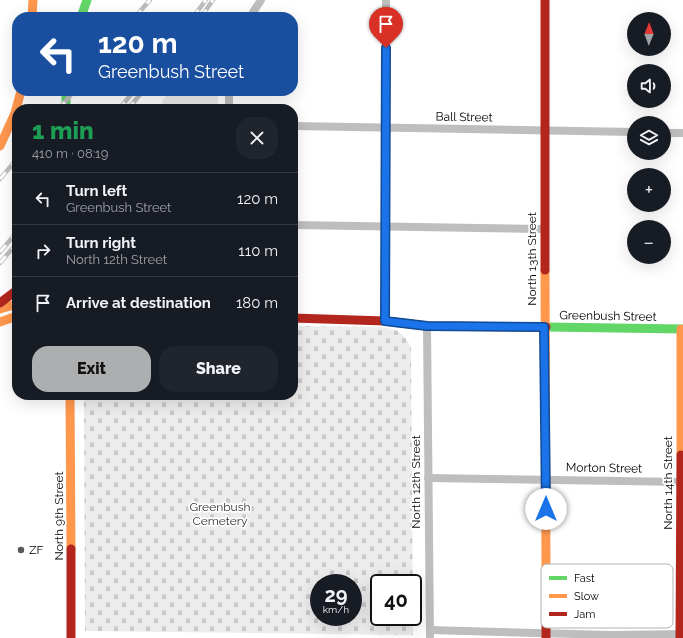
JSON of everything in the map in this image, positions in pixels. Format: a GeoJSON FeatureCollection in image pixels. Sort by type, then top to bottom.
{"type":"FeatureCollection","features":[{"type":"Feature","properties":{"kind":"street"},"geometry":{"type":"LineString","coordinates":[[32,12],[33,0]]}},
{"type":"Feature","properties":{"kind":"street"},"geometry":{"type":"LineString","coordinates":[[83,12],[87,0]]}},
{"type":"Feature","properties":{"kind":"street"},"geometry":{"type":"LineString","coordinates":[[253,12],[261,0]]}},
{"type":"Feature","properties":{"kind":"street"},"geometry":{"type":"LineString","coordinates":[[385,321],[387,128],[386,0]]}},
{"type":"Feature","properties":{"kind":"street","name":"North 13th Street"},"geometry":{"type":"LineString","coordinates":[[545,0],[544,327],[546,564]]}},
{"type":"Feature","properties":{"kind":"street"},"geometry":{"type":"LineString","coordinates":[[0,146],[12,120]]}},
{"type":"Feature","properties":{"kind":"street","name":"Ball Street"},"geometry":{"type":"LineString","coordinates":[[298,126],[627,132]]}},
{"type":"Feature","properties":{"kind":"street"},"geometry":{"type":"LineString","coordinates":[[671,133],[683,133]]}},
{"type":"Feature","properties":{"kind":"street"},"geometry":{"type":"LineString","coordinates":[[298,225],[545,229]]}},
{"type":"Feature","properties":{"kind":"street"},"geometry":{"type":"LineString","coordinates":[[0,303],[12,294]]}},
{"type":"Feature","properties":{"kind":"street"},"geometry":{"type":"LineString","coordinates":[[0,309],[12,305]]}},
{"type":"Feature","properties":{"kind":"street"},"geometry":{"type":"LineString","coordinates":[[0,322],[12,318]]}},
{"type":"Feature","properties":{"kind":"street","name":"Greenbush Street"},"geometry":{"type":"LineString","coordinates":[[298,318],[385,321],[427,326],[682,329]]}},
{"type":"Feature","properties":{"kind":"street","name":"North 12th Street"},"geometry":{"type":"LineString","coordinates":[[427,326],[430,634]]}},
{"type":"Feature","properties":{"kind":"street","name":"North 14th Street"},"geometry":{"type":"LineString","coordinates":[[681,635],[682,329]]}},
{"type":"Feature","properties":{"kind":"street","name":"North 9th Street"},"geometry":{"type":"LineString","coordinates":[[70,400],[70,638]]}},
{"type":"Feature","properties":{"kind":"street","name":"Morton Street"},"geometry":{"type":"LineString","coordinates":[[428,478],[682,482]]}},
{"type":"Feature","properties":{"kind":"street"},"geometry":{"type":"LineString","coordinates":[[430,634],[546,636],[681,635]]}},
{"type":"Feature","properties":{"kind":"green space"},"geometry":{"type":"Polygon","coordinates":[[[166,96],[218,96],[218,104],[162,104],[166,96]]]}},
{"type":"Feature","properties":{"kind":"green space","name":"Greenbush Cemetery"},"geometry":{"type":"Polygon","coordinates":[[[298,326],[382,327],[392,329],[403,335],[411,348],[413,574],[370,574],[370,626],[413,626],[413,635],[85,631],[84,400],[298,400],[298,326]]]}},
{"type":"Feature","properties":{"kind":"railway"},"geometry":{"type":"LineString","coordinates":[[139,12],[150,0]]}},
{"type":"Feature","properties":{"kind":"railway"},"geometry":{"type":"LineString","coordinates":[[197,12],[206,0]]}},
{"type":"Feature","properties":{"kind":"railway"},"geometry":{"type":"LineString","coordinates":[[205,12],[213,0]]}},
{"type":"Feature","properties":{"kind":"railway"},"geometry":{"type":"LineString","coordinates":[[63,104],[70,96]]}},
{"type":"Feature","properties":{"kind":"railway"},"geometry":{"type":"LineString","coordinates":[[123,104],[130,96]]}},
{"type":"Feature","properties":{"kind":"railway"},"geometry":{"type":"LineString","coordinates":[[132,104],[139,96]]}},
{"type":"Feature","properties":{"kind":"railway"},"geometry":{"type":"LineString","coordinates":[[0,179],[12,165]]}},
{"type":"Feature","properties":{"kind":"railway"},"geometry":{"type":"LineString","coordinates":[[0,252],[12,238]]}},
{"type":"Feature","properties":{"kind":"railway"},"geometry":{"type":"LineString","coordinates":[[0,263],[12,249]]}},
{"type":"Feature","properties":{"kind":"traffic: fast"},"geometry":{"type":"LineString","coordinates":[[83,12],[87,0]]}},
{"type":"Feature","properties":{"kind":"traffic: fast"},"geometry":{"type":"LineString","coordinates":[[66,96],[66,104]]}},
{"type":"Feature","properties":{"kind":"traffic: fast"},"geometry":{"type":"LineString","coordinates":[[546,327],[683,329]]}},
{"type":"Feature","properties":{"kind":"traffic: slow"},"geometry":{"type":"LineString","coordinates":[[32,12],[33,0]]}},
{"type":"Feature","properties":{"kind":"traffic: slow"},"geometry":{"type":"LineString","coordinates":[[17,104],[20,96]]}},
{"type":"Feature","properties":{"kind":"traffic: slow"},"geometry":{"type":"LineString","coordinates":[[0,146],[12,120]]}},
{"type":"Feature","properties":{"kind":"traffic: slow"},"geometry":{"type":"LineString","coordinates":[[545,270],[546,564]]}},
{"type":"Feature","properties":{"kind":"traffic: slow"},"geometry":{"type":"LineString","coordinates":[[0,309],[12,305]]}},
{"type":"Feature","properties":{"kind":"traffic: slow"},"geometry":{"type":"LineString","coordinates":[[0,322],[12,318]]}},
{"type":"Feature","properties":{"kind":"traffic: slow"},"geometry":{"type":"LineString","coordinates":[[681,329],[681,455]]}},
{"type":"Feature","properties":{"kind":"traffic: slow"},"geometry":{"type":"LineString","coordinates":[[70,400],[71,549]]}},
{"type":"Feature","properties":{"kind":"traffic: jam"},"geometry":{"type":"LineString","coordinates":[[545,0],[545,270]]}},
{"type":"Feature","properties":{"kind":"traffic: jam"},"geometry":{"type":"LineString","coordinates":[[0,303],[12,294]]}},
{"type":"Feature","properties":{"kind":"traffic: jam"},"geometry":{"type":"LineString","coordinates":[[298,318],[385,321],[427,326],[546,327]]}},
{"type":"Feature","properties":{"kind":"traffic: jam"},"geometry":{"type":"LineString","coordinates":[[680,638],[681,455]]}},
{"type":"Feature","properties":{"kind":"traffic: jam"},"geometry":{"type":"LineString","coordinates":[[71,549],[71,638]]}},
{"type":"Feature","properties":{"kind":"traffic: jam"},"geometry":{"type":"LineString","coordinates":[[546,628],[546,638]]}},
{"type":"Feature","properties":{"kind":"place","name":"ZF"},"geometry":{"type":"Point","coordinates":[21,550]}},
{"type":"Feature","properties":{"kind":"route"},"geometry":{"type":"LineString","coordinates":[[386,48],[387,128],[385,321],[427,326],[544,327],[546,509]]}}]}
